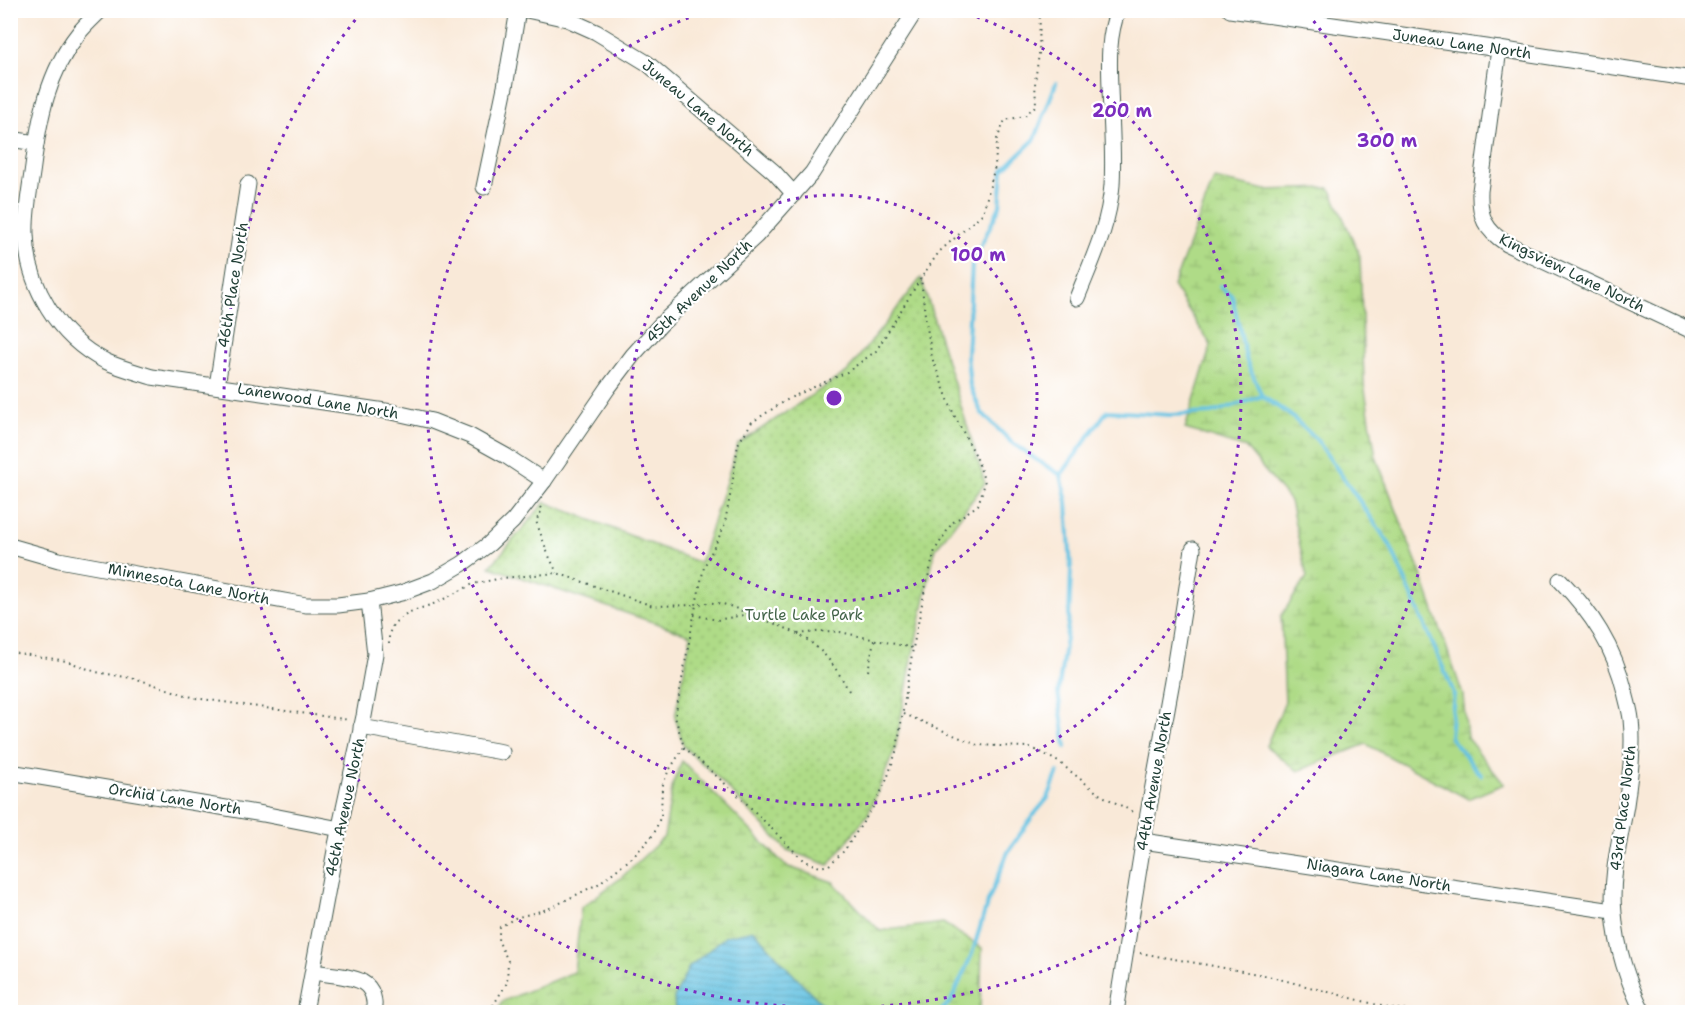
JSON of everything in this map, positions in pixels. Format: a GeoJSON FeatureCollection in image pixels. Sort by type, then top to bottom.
{"type":"FeatureCollection","features":[{"type":"Feature","properties":{"kind":"street","name":"Lanewood Lane North"},"geometry":{"type":"LineString","coordinates":[[101,10],[78,33],[59,63],[46,94],[36,143],[27,208],[28,261],[48,308],[64,329],[83,347],[104,360],[152,377],[392,412],[432,421],[470,436],[544,481]]}},
{"type":"Feature","properties":{"kind":"street"},"geometry":{"type":"LineString","coordinates":[[484,187],[506,87],[518,10]]}},
{"type":"Feature","properties":{"kind":"street","name":"Juneau Lane North"},"geometry":{"type":"LineString","coordinates":[[527,10],[567,19],[596,32],[647,63],[774,172],[794,194]]}},
{"type":"Feature","properties":{"kind":"street","name":"45th Avenue North"},"geometry":{"type":"LineString","coordinates":[[369,600],[433,581],[462,564],[489,544],[513,520],[544,481],[633,355],[661,324],[756,236],[813,173],[916,10]]}},
{"type":"Feature","properties":{"kind":"street"},"geometry":{"type":"LineString","coordinates":[[1077,298],[1104,232],[1110,208],[1112,158],[1109,54],[1111,33],[1118,10]]}},
{"type":"Feature","properties":{"kind":"street","name":"Juneau Lane North"},"geometry":{"type":"LineString","coordinates":[[1230,10],[1692,79]]}},
{"type":"Feature","properties":{"kind":"street","name":"Kingsview Lane North"},"geometry":{"type":"LineString","coordinates":[[1500,49],[1480,191],[1480,207],[1484,223],[1494,235],[1507,244],[1692,331]]}},
{"type":"Feature","properties":{"kind":"street"},"geometry":{"type":"LineString","coordinates":[[10,139],[36,143]]}},
{"type":"Feature","properties":{"kind":"street","name":"46th Place North"},"geometry":{"type":"LineString","coordinates":[[217,386],[248,184]]}},
{"type":"Feature","properties":{"kind":"street","name":"Minnesota Lane North"},"geometry":{"type":"LineString","coordinates":[[10,546],[59,560],[306,605],[338,605],[369,600]]}},
{"type":"Feature","properties":{"kind":"street","name":"44th Avenue North"},"geometry":{"type":"LineString","coordinates":[[1116,1012],[1193,549]]}},
{"type":"Feature","properties":{"kind":"street","name":"43rd Place North"},"geometry":{"type":"LineString","coordinates":[[1560,580],[1580,600],[1614,655],[1631,717],[1632,750],[1629,783],[1616,861],[1613,911]]}},
{"type":"Feature","properties":{"kind":"street","name":"46th Avenue North"},"geometry":{"type":"LineString","coordinates":[[305,1012],[375,654],[369,600]]}},
{"type":"Feature","properties":{"kind":"street"},"geometry":{"type":"LineString","coordinates":[[363,721],[502,752]]}},
{"type":"Feature","properties":{"kind":"street","name":"Orchid Lane North"},"geometry":{"type":"LineString","coordinates":[[10,772],[340,828]]}},
{"type":"Feature","properties":{"kind":"street","name":"Niagara Lane North"},"geometry":{"type":"LineString","coordinates":[[1143,841],[1613,911]]}},
{"type":"Feature","properties":{"kind":"street"},"geometry":{"type":"LineString","coordinates":[[1613,911],[1624,966],[1643,1012]]}},
{"type":"Feature","properties":{"kind":"street"},"geometry":{"type":"LineString","coordinates":[[313,972],[362,982],[370,989],[374,999],[373,1012]]}},
{"type":"Feature","properties":{"kind":"path"},"geometry":{"type":"LineString","coordinates":[[921,278],[932,358],[954,415],[976,456],[985,483],[978,506],[952,523],[935,550],[913,648],[897,749],[887,779],[875,804],[844,851],[829,865],[820,867],[804,861],[741,798],[684,747],[675,717],[704,567],[724,528],[738,444],[752,422],[790,398],[847,372],[876,351],[921,278],[939,252],[983,213],[995,166],[997,139],[1005,120],[1025,116],[1036,105],[1035,81],[1039,54],[1040,10]]}},
{"type":"Feature","properties":{"kind":"path"},"geometry":{"type":"LineString","coordinates":[[534,494],[542,510],[536,522],[557,573]]}},
{"type":"Feature","properties":{"kind":"path"},"geometry":{"type":"LineString","coordinates":[[389,644],[389,634],[393,624],[407,613],[436,603],[473,585],[502,578],[557,573],[653,606],[715,603],[785,627],[808,639],[827,657],[839,672],[849,691]]}},
{"type":"Feature","properties":{"kind":"path"},"geometry":{"type":"LineString","coordinates":[[694,615],[717,620],[749,614]]}},
{"type":"Feature","properties":{"kind":"path"},"geometry":{"type":"LineString","coordinates":[[798,634],[840,632],[913,648]]}},
{"type":"Feature","properties":{"kind":"path"},"geometry":{"type":"LineString","coordinates":[[868,671],[874,639]]}},
{"type":"Feature","properties":{"kind":"path"},"geometry":{"type":"LineString","coordinates":[[10,652],[67,661],[96,672],[137,679],[195,698],[363,721]]}},
{"type":"Feature","properties":{"kind":"path"},"geometry":{"type":"LineString","coordinates":[[904,714],[977,746],[1028,747],[1038,751],[1060,763],[1099,794],[1147,819]]}},
{"type":"Feature","properties":{"kind":"path"},"geometry":{"type":"LineString","coordinates":[[489,1012],[507,983],[508,961],[498,940],[500,927],[515,918],[548,909],[598,884],[633,857],[654,834],[661,815],[662,787],[668,772],[684,747]]}},
{"type":"Feature","properties":{"kind":"path"},"geometry":{"type":"LineString","coordinates":[[1126,951],[1264,975],[1389,1008],[1428,1012]]}},
{"type":"Feature","properties":{"kind":"green space"},"geometry":{"type":"Polygon","coordinates":[[[1214,179],[1266,190],[1330,188],[1360,256],[1364,384],[1376,457],[1421,574],[1463,695],[1467,738],[1504,784],[1468,799],[1366,744],[1298,771],[1266,746],[1285,702],[1281,616],[1307,577],[1290,501],[1246,448],[1185,429],[1211,345],[1173,286],[1214,179]]]}},
{"type":"Feature","properties":{"kind":"green space","name":"Turtle Lake Park"},"geometry":{"type":"Polygon","coordinates":[[[921,278],[985,483],[935,550],[895,749],[868,814],[829,865],[787,850],[714,774],[684,747],[675,717],[691,635],[490,567],[545,502],[700,563],[738,444],[847,372],[921,278]]]}},
{"type":"Feature","properties":{"kind":"green space"},"geometry":{"type":"Polygon","coordinates":[[[682,761],[786,866],[833,882],[880,931],[943,923],[982,948],[980,1012],[498,1012],[501,1002],[574,972],[581,908],[622,877],[664,837],[673,783],[682,761]]]}},
{"type":"Feature","properties":{"kind":"water"},"geometry":{"type":"Polygon","coordinates":[[[754,930],[830,1012],[675,1012],[674,998],[689,967],[726,936],[754,930]]]}},
{"type":"Feature","properties":{"kind":"waterway"},"geometry":{"type":"LineString","coordinates":[[1056,83],[1035,139],[1003,170],[1000,206],[972,264],[967,356],[970,386],[981,412],[1011,442],[1061,475],[1067,502],[1071,570],[1069,617],[1058,693],[1066,747]]}},
{"type":"Feature","properties":{"kind":"waterway"},"geometry":{"type":"LineString","coordinates":[[1220,286],[1232,296],[1247,362],[1262,396]]}},
{"type":"Feature","properties":{"kind":"waterway"},"geometry":{"type":"LineString","coordinates":[[1061,475],[1107,411],[1170,415],[1212,413],[1262,396],[1290,415],[1317,440],[1390,545],[1454,693],[1450,737],[1481,775]]}},
{"type":"Feature","properties":{"kind":"waterway"},"geometry":{"type":"LineString","coordinates":[[940,1012],[951,1001],[972,954],[987,904],[1008,852],[1048,798],[1058,772]]}}]}
